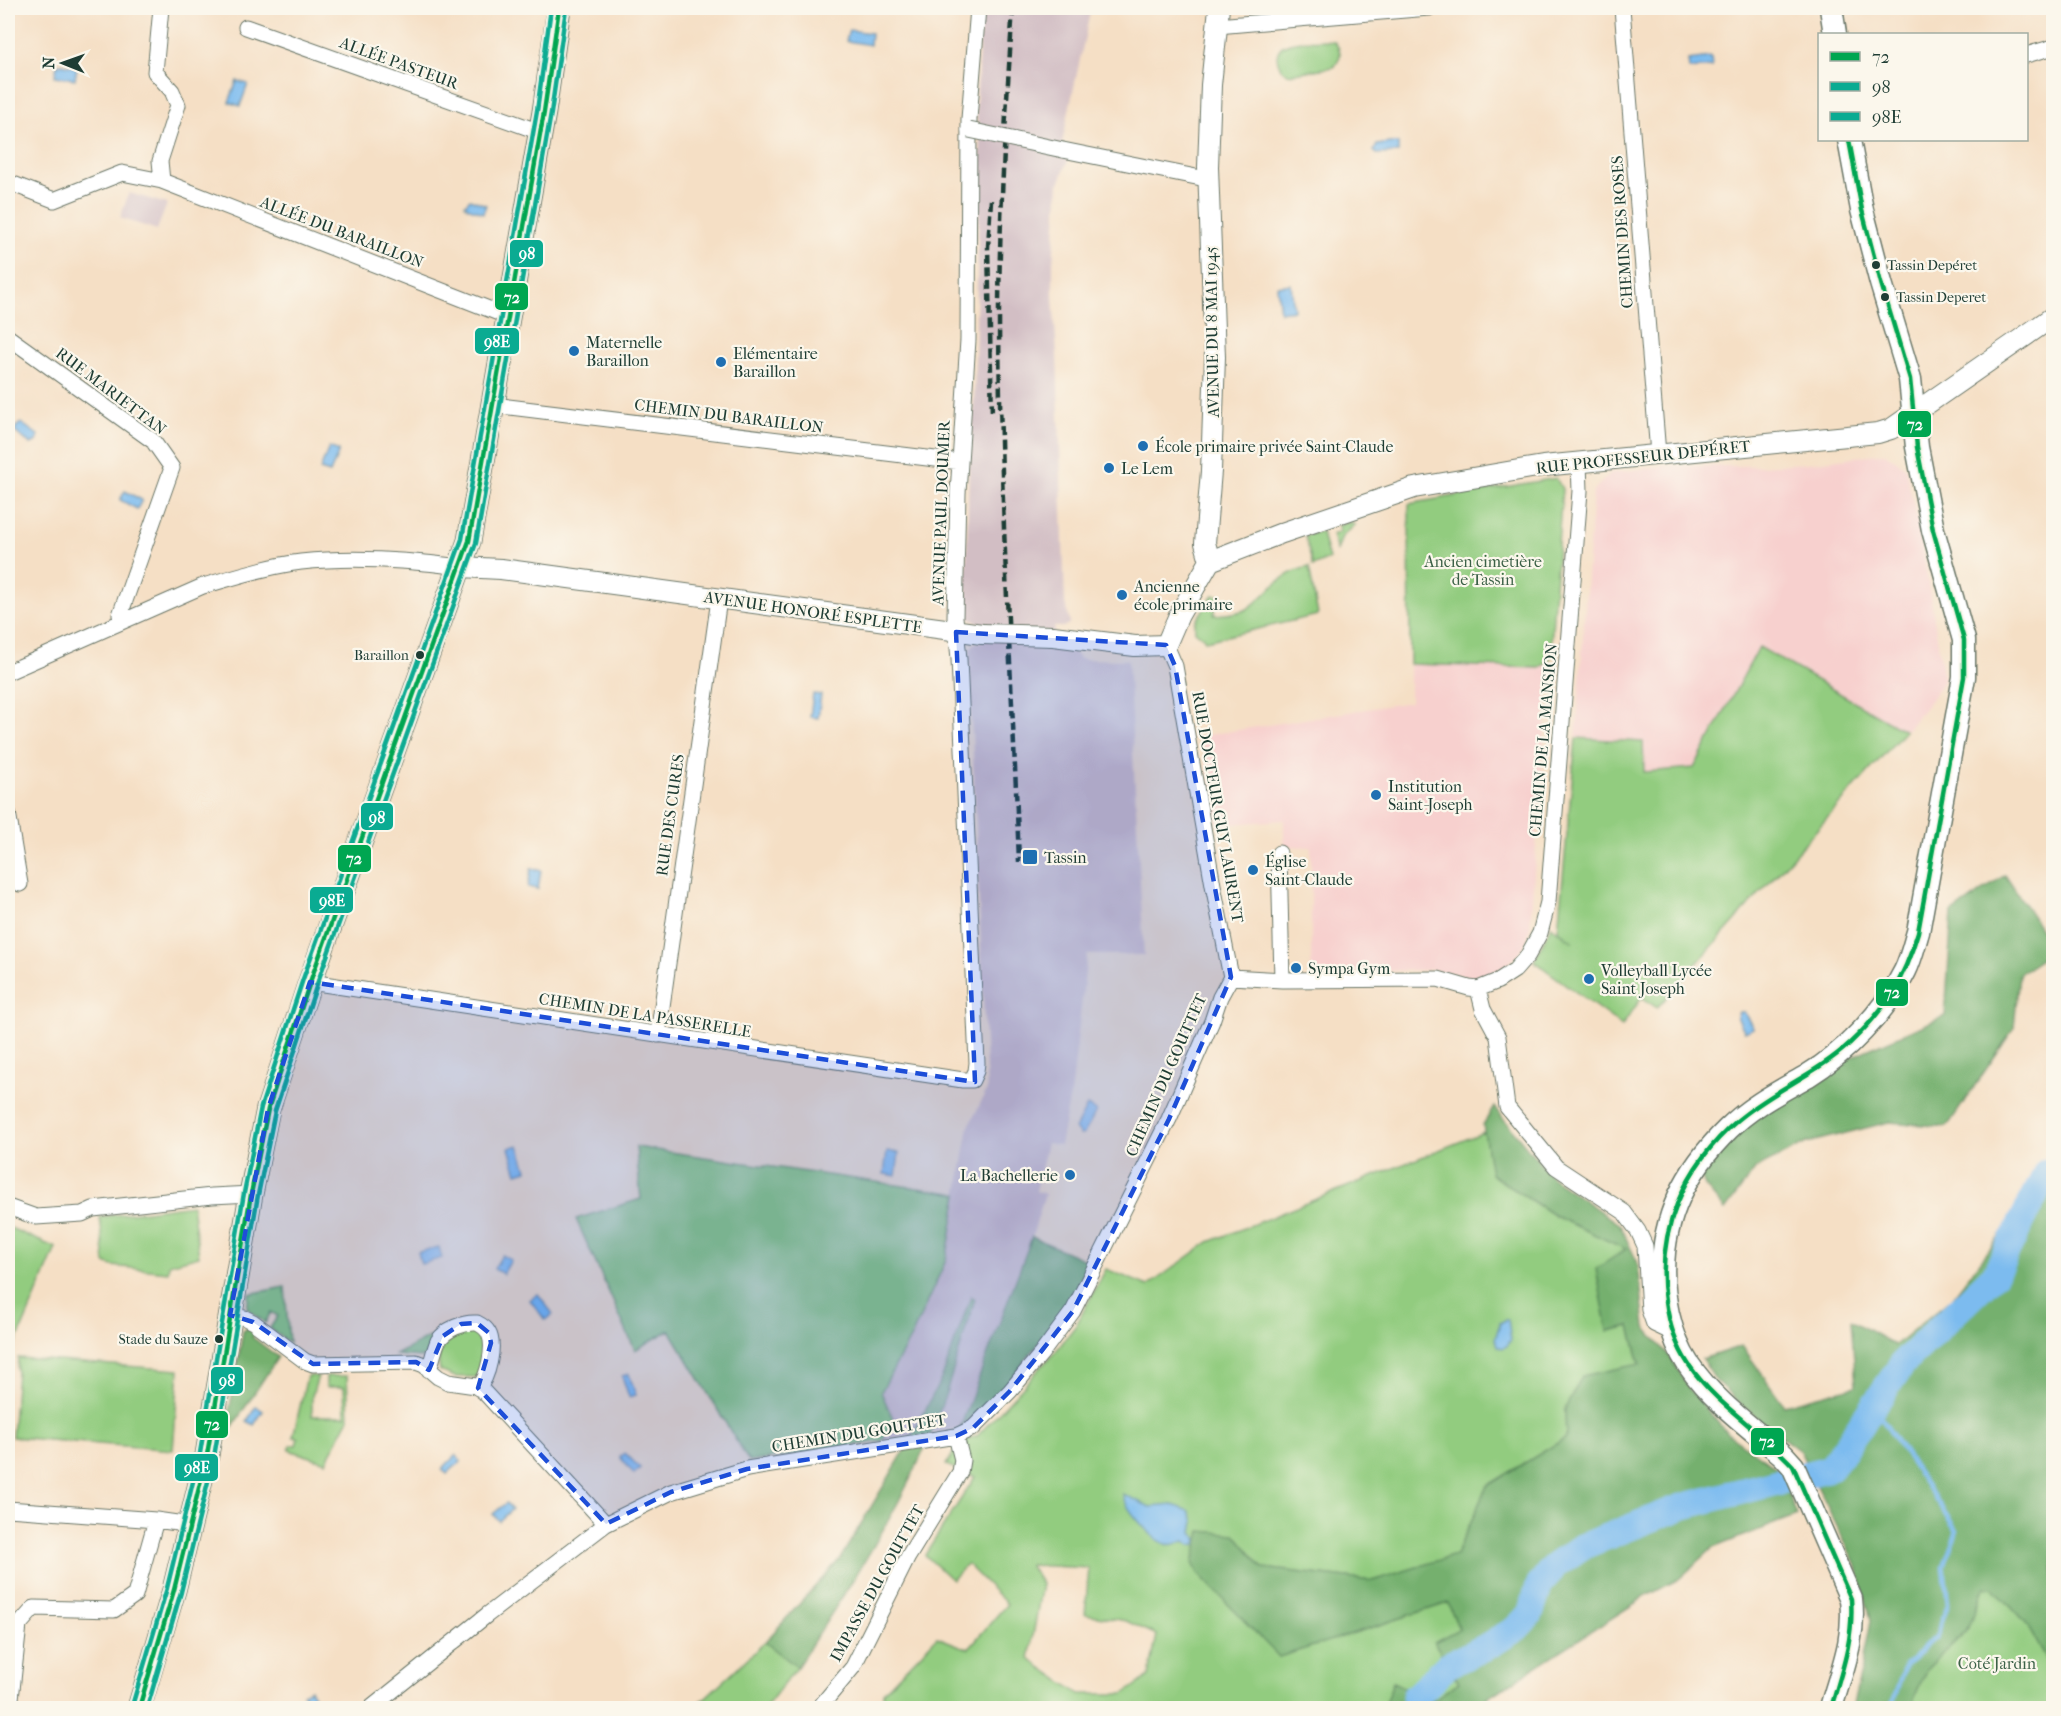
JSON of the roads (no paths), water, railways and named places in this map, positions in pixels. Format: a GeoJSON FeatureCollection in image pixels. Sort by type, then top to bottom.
{"type":"FeatureCollection","features":[{"type":"Feature","properties":{"kind":"main road"},"geometry":{"type":"LineString","coordinates":[[139,1708],[174,1590],[207,1455],[251,1194],[268,1109],[310,982],[461,567],[472,525],[509,317],[559,8]]}},
{"type":"Feature","properties":{"kind":"main road"},"geometry":{"type":"LineString","coordinates":[[1831,8],[1835,33]]}},
{"type":"Feature","properties":{"kind":"main road"},"geometry":{"type":"LineString","coordinates":[[1831,1708],[1851,1644],[1854,1620],[1851,1599],[1792,1466],[1784,1455],[1717,1398],[1688,1364],[1673,1333],[1663,1289],[1664,1246],[1674,1205],[1696,1164],[1728,1129],[1759,1102],[1809,1075],[1847,1047],[1879,1011],[1905,971],[1918,932],[1964,677],[1965,640],[1933,530],[1912,414],[1910,379],[1862,210],[1849,141]]}},
{"type":"Feature","properties":{"kind":"street"},"geometry":{"type":"LineString","coordinates":[[161,8],[155,72],[172,91],[178,105],[160,161],[162,181]]}},
{"type":"Feature","properties":{"kind":"street","name":"AVENUE PAUL DOUMER"},"geometry":{"type":"LineString","coordinates":[[974,1077],[977,1052],[955,606],[960,462],[968,340],[969,130],[978,8]]}},
{"type":"Feature","properties":{"kind":"street"},"geometry":{"type":"LineString","coordinates":[[1218,17],[1429,8]]}},
{"type":"Feature","properties":{"kind":"street","name":"CHEMIN DES ROSES"},"geometry":{"type":"LineString","coordinates":[[1622,8],[1658,454]]}},
{"type":"Feature","properties":{"kind":"street","name":"AVENUE DU 8 MAI 1945"},"geometry":{"type":"LineString","coordinates":[[1210,561],[1205,543],[1212,460],[1215,357],[1209,178],[1211,85],[1218,17]]}},
{"type":"Feature","properties":{"kind":"street","name":"ALLÉE PASTEUR"},"geometry":{"type":"LineString","coordinates":[[246,27],[540,132]]}},
{"type":"Feature","properties":{"kind":"street"},"geometry":{"type":"LineString","coordinates":[[2028,54],[2054,47]]}},
{"type":"Feature","properties":{"kind":"street"},"geometry":{"type":"LineString","coordinates":[[969,130],[1209,178]]}},
{"type":"Feature","properties":{"kind":"street","name":"ALLÉE DU BARAILLON"},"geometry":{"type":"LineString","coordinates":[[8,182],[54,200],[122,173],[162,181],[509,317]]}},
{"type":"Feature","properties":{"kind":"street","name":"RUE PROFESSEUR DEPÉRET"},"geometry":{"type":"LineString","coordinates":[[1210,561],[1396,493],[1502,472],[1579,462],[1878,433],[1892,429],[2054,316]]}},
{"type":"Feature","properties":{"kind":"street","name":"RUE MARIETTAN"},"geometry":{"type":"LineString","coordinates":[[8,337],[153,441],[172,468],[120,615],[122,621]]}},
{"type":"Feature","properties":{"kind":"street","name":"CHEMIN DU BARAILLON"},"geometry":{"type":"LineString","coordinates":[[494,405],[960,462]]}},
{"type":"Feature","properties":{"kind":"street","name":"CHEMIN DE LA MANSION"},"geometry":{"type":"LineString","coordinates":[[1478,989],[1498,981],[1515,970],[1528,955],[1540,933],[1548,902],[1581,485],[1579,462]]}},
{"type":"Feature","properties":{"kind":"street"},"geometry":{"type":"LineString","coordinates":[[8,672],[203,586],[300,562],[385,558],[461,567]]}},
{"type":"Feature","properties":{"kind":"street"},"geometry":{"type":"LineString","coordinates":[[1166,645],[1179,615],[1210,561]]}},
{"type":"Feature","properties":{"kind":"street","name":"AVENUE HONORÉ ESPLETTE"},"geometry":{"type":"LineString","coordinates":[[461,567],[501,569],[956,632],[1053,636],[1135,646],[1166,645]]}},
{"type":"Feature","properties":{"kind":"street","name":"RUE DES CURES"},"geometry":{"type":"LineString","coordinates":[[658,1035],[719,599]]}},
{"type":"Feature","properties":{"kind":"street","name":"RUE DOCTEUR GUY LAURENT"},"geometry":{"type":"LineString","coordinates":[[1166,645],[1175,666],[1231,977]]}},
{"type":"Feature","properties":{"kind":"street"},"geometry":{"type":"LineString","coordinates":[[8,812],[20,884]]}},
{"type":"Feature","properties":{"kind":"street"},"geometry":{"type":"LineString","coordinates":[[1279,852],[1282,980]]}},
{"type":"Feature","properties":{"kind":"street"},"geometry":{"type":"LineString","coordinates":[[1231,977],[1282,980],[1438,979],[1478,989],[1501,1054],[1507,1107],[1556,1167],[1624,1212],[1638,1231],[1644,1246],[1649,1310],[1654,1324],[1673,1333]]}},
{"type":"Feature","properties":{"kind":"street","name":"CHEMIN DU GOUTTET"},"geometry":{"type":"LineString","coordinates":[[371,1708],[486,1615],[606,1524],[671,1492],[747,1469],[956,1436],[973,1428],[1010,1392],[1073,1311],[1169,1119],[1212,1021],[1220,997],[1231,977]]}},
{"type":"Feature","properties":{"kind":"street","name":"CHEMIN DE LA PASSERELLE"},"geometry":{"type":"LineString","coordinates":[[310,982],[963,1080],[972,1080],[974,1077]]}},
{"type":"Feature","properties":{"kind":"street"},"geometry":{"type":"LineString","coordinates":[[8,1207],[36,1217],[75,1215],[93,1209],[251,1194]]}},
{"type":"Feature","properties":{"kind":"street"},"geometry":{"type":"LineString","coordinates":[[230,1316],[253,1322],[297,1356],[313,1364],[416,1362],[448,1382],[478,1388],[606,1524]]}},
{"type":"Feature","properties":{"kind":"street"},"geometry":{"type":"LineString","coordinates":[[429,1370],[442,1336],[461,1324],[477,1323],[489,1333],[491,1343],[488,1371],[478,1388]]}},
{"type":"Feature","properties":{"kind":"street","name":"IMPASSE DU GOUTTET"},"geometry":{"type":"LineString","coordinates":[[819,1708],[853,1667],[908,1557],[960,1472],[962,1460],[956,1436]]}},
{"type":"Feature","properties":{"kind":"street"},"geometry":{"type":"LineString","coordinates":[[8,1509],[156,1520],[191,1525]]}},
{"type":"Feature","properties":{"kind":"street"},"geometry":{"type":"LineString","coordinates":[[10,1708],[20,1625],[34,1608],[114,1610],[135,1595],[156,1520]]}},
{"type":"Feature","properties":{"kind":"water"},"geometry":{"type":"Polygon","coordinates":[[[849,30],[871,33],[870,45],[846,41],[849,30]]]}},
{"type":"Feature","properties":{"kind":"water"},"geometry":{"type":"Polygon","coordinates":[[[1711,57],[1712,67],[1689,69],[1688,60],[1711,57]]]}},
{"type":"Feature","properties":{"kind":"water"},"geometry":{"type":"Polygon","coordinates":[[[63,64],[77,68],[75,79],[55,76],[57,65],[63,64]]]}},
{"type":"Feature","properties":{"kind":"water"},"geometry":{"type":"Polygon","coordinates":[[[237,81],[248,84],[240,106],[229,102],[237,81]]]}},
{"type":"Feature","properties":{"kind":"water"},"geometry":{"type":"Polygon","coordinates":[[[1398,143],[1398,153],[1377,154],[1374,151],[1377,145],[1398,143]]]}},
{"type":"Feature","properties":{"kind":"water"},"geometry":{"type":"Polygon","coordinates":[[[470,199],[486,205],[483,213],[467,207],[465,204],[470,199]]]}},
{"type":"Feature","properties":{"kind":"water"},"geometry":{"type":"Polygon","coordinates":[[[1291,284],[1294,310],[1280,312],[1277,286],[1291,284]]]}},
{"type":"Feature","properties":{"kind":"water"},"geometry":{"type":"Polygon","coordinates":[[[21,423],[38,435],[37,441],[31,444],[15,432],[16,427],[21,423]]]}},
{"type":"Feature","properties":{"kind":"water"},"geometry":{"type":"Polygon","coordinates":[[[329,447],[339,451],[330,473],[320,470],[329,447]]]}},
{"type":"Feature","properties":{"kind":"water"},"geometry":{"type":"Polygon","coordinates":[[[125,491],[142,500],[137,509],[120,500],[125,491]]]}},
{"type":"Feature","properties":{"kind":"water"},"geometry":{"type":"Polygon","coordinates":[[[813,694],[821,695],[818,718],[810,717],[813,694]]]}},
{"type":"Feature","properties":{"kind":"water"},"geometry":{"type":"Polygon","coordinates":[[[531,869],[541,870],[538,889],[528,887],[531,869]]]}},
{"type":"Feature","properties":{"kind":"water"},"geometry":{"type":"Polygon","coordinates":[[[1739,1012],[1744,1012],[1753,1028],[1745,1032],[1737,1017],[1739,1012]]]}},
{"type":"Feature","properties":{"kind":"water"},"geometry":{"type":"Polygon","coordinates":[[[1087,1106],[1096,1111],[1084,1134],[1080,1135],[1075,1129],[1087,1106]]]}},
{"type":"Feature","properties":{"kind":"water"},"geometry":{"type":"Polygon","coordinates":[[[519,1145],[527,1170],[517,1173],[509,1148],[519,1145]]]}},
{"type":"Feature","properties":{"kind":"water"},"geometry":{"type":"Polygon","coordinates":[[[887,1151],[899,1153],[896,1176],[884,1174],[887,1151]]]}},
{"type":"Feature","properties":{"kind":"water"},"geometry":{"type":"Polygon","coordinates":[[[439,1247],[442,1258],[421,1264],[418,1252],[439,1247]]]}},
{"type":"Feature","properties":{"kind":"water"},"geometry":{"type":"Polygon","coordinates":[[[502,1255],[511,1260],[503,1274],[494,1269],[502,1255]]]}},
{"type":"Feature","properties":{"kind":"water"},"geometry":{"type":"Polygon","coordinates":[[[538,1294],[553,1314],[545,1320],[530,1300],[538,1294]]]}},
{"type":"Feature","properties":{"kind":"water"},"geometry":{"type":"Polygon","coordinates":[[[1508,1320],[1511,1340],[1507,1346],[1502,1348],[1497,1346],[1495,1339],[1500,1323],[1508,1320]]]}},
{"type":"Feature","properties":{"kind":"water"},"geometry":{"type":"Polygon","coordinates":[[[629,1374],[636,1395],[629,1397],[622,1376],[629,1374]]]}},
{"type":"Feature","properties":{"kind":"water"},"geometry":{"type":"Polygon","coordinates":[[[256,1406],[263,1411],[254,1425],[247,1421],[256,1406]]]}},
{"type":"Feature","properties":{"kind":"water"},"geometry":{"type":"Polygon","coordinates":[[[625,1453],[640,1468],[634,1474],[620,1457],[625,1453]]]}},
{"type":"Feature","properties":{"kind":"water"},"geometry":{"type":"Polygon","coordinates":[[[456,1455],[461,1461],[447,1474],[442,1469],[456,1455]]]}},
{"type":"Feature","properties":{"kind":"water"},"geometry":{"type":"Polygon","coordinates":[[[1123,1494],[1150,1507],[1173,1505],[1190,1511],[1194,1521],[1192,1533],[1198,1539],[1196,1544],[1190,1545],[1185,1541],[1169,1545],[1160,1541],[1134,1515],[1123,1494]]]}},
{"type":"Feature","properties":{"kind":"water"},"geometry":{"type":"Polygon","coordinates":[[[506,1503],[512,1509],[499,1521],[493,1514],[506,1503]]]}},
{"type":"Feature","properties":{"kind":"water"},"geometry":{"type":"Polygon","coordinates":[[[310,1689],[321,1708],[312,1708],[303,1693],[310,1689]]]}},
{"type":"Feature","properties":{"kind":"waterway"},"geometry":{"type":"LineString","coordinates":[[1416,1708],[1415,1697],[1448,1665],[1490,1645],[1517,1628],[1530,1614],[1539,1586],[1553,1567],[1581,1547],[1681,1507],[1831,1468],[1903,1363],[1995,1274],[2047,1172],[2054,1171]]}},
{"type":"Feature","properties":{"kind":"waterway"},"geometry":{"type":"LineString","coordinates":[[1873,1406],[1957,1531],[1944,1566],[1948,1604],[1936,1637],[1905,1665],[1891,1708]]}},
{"type":"Feature","properties":{"kind":"railway"},"geometry":{"type":"LineString","coordinates":[[1013,8],[1004,157],[999,306],[1003,514],[1019,862]]}},
{"type":"Feature","properties":{"kind":"railway"},"geometry":{"type":"LineString","coordinates":[[991,200],[988,247],[992,415]]}},
{"type":"Feature","properties":{"kind":"place","name":"Tassin Depéret"},"geometry":{"type":"Point","coordinates":[1876,265]}},
{"type":"Feature","properties":{"kind":"place","name":"Tassin Deperet"},"geometry":{"type":"Point","coordinates":[1885,297]}},
{"type":"Feature","properties":{"kind":"place","name":"Maternelle Baraillon"},"geometry":{"type":"Point","coordinates":[574,351]}},
{"type":"Feature","properties":{"kind":"place","name":"Elémentaire Baraillon"},"geometry":{"type":"Point","coordinates":[721,362]}},
{"type":"Feature","properties":{"kind":"place","name":"École primaire privée Saint-Claude"},"geometry":{"type":"Point","coordinates":[1143,446]}},
{"type":"Feature","properties":{"kind":"place","name":"Le Lem"},"geometry":{"type":"Point","coordinates":[1109,468]}},
{"type":"Feature","properties":{"kind":"place","name":"Ancienne école primaire"},"geometry":{"type":"Point","coordinates":[1122,595]}},
{"type":"Feature","properties":{"kind":"place","name":"Baraillon"},"geometry":{"type":"Point","coordinates":[420,655]}},
{"type":"Feature","properties":{"kind":"place","name":"Institution Saint-Joseph"},"geometry":{"type":"Point","coordinates":[1376,795]}},
{"type":"Feature","properties":{"kind":"place","name":"Tassin"},"geometry":{"type":"Point","coordinates":[1030,857]}},
{"type":"Feature","properties":{"kind":"place","name":"Église Saint-Claude"},"geometry":{"type":"Point","coordinates":[1253,870]}},
{"type":"Feature","properties":{"kind":"place","name":"Sympa Gym"},"geometry":{"type":"Point","coordinates":[1296,968]}},
{"type":"Feature","properties":{"kind":"place","name":"Volleyball Lycée Saint Joseph"},"geometry":{"type":"Point","coordinates":[1589,979]}},
{"type":"Feature","properties":{"kind":"place","name":"La Bachellerie"},"geometry":{"type":"Point","coordinates":[1070,1175]}},
{"type":"Feature","properties":{"kind":"place","name":"Stade du Sauze"},"geometry":{"type":"Point","coordinates":[219,1339]}},
{"type":"Feature","properties":{"kind":"park label","name":"Ancien cimetière de Tassin"},"geometry":{"type":"Point","coordinates":[1483,570]}},
{"type":"Feature","properties":{"kind":"park label","name":"Coté Jardin"},"geometry":{"type":"Point","coordinates":[1997,1663]}}]}
